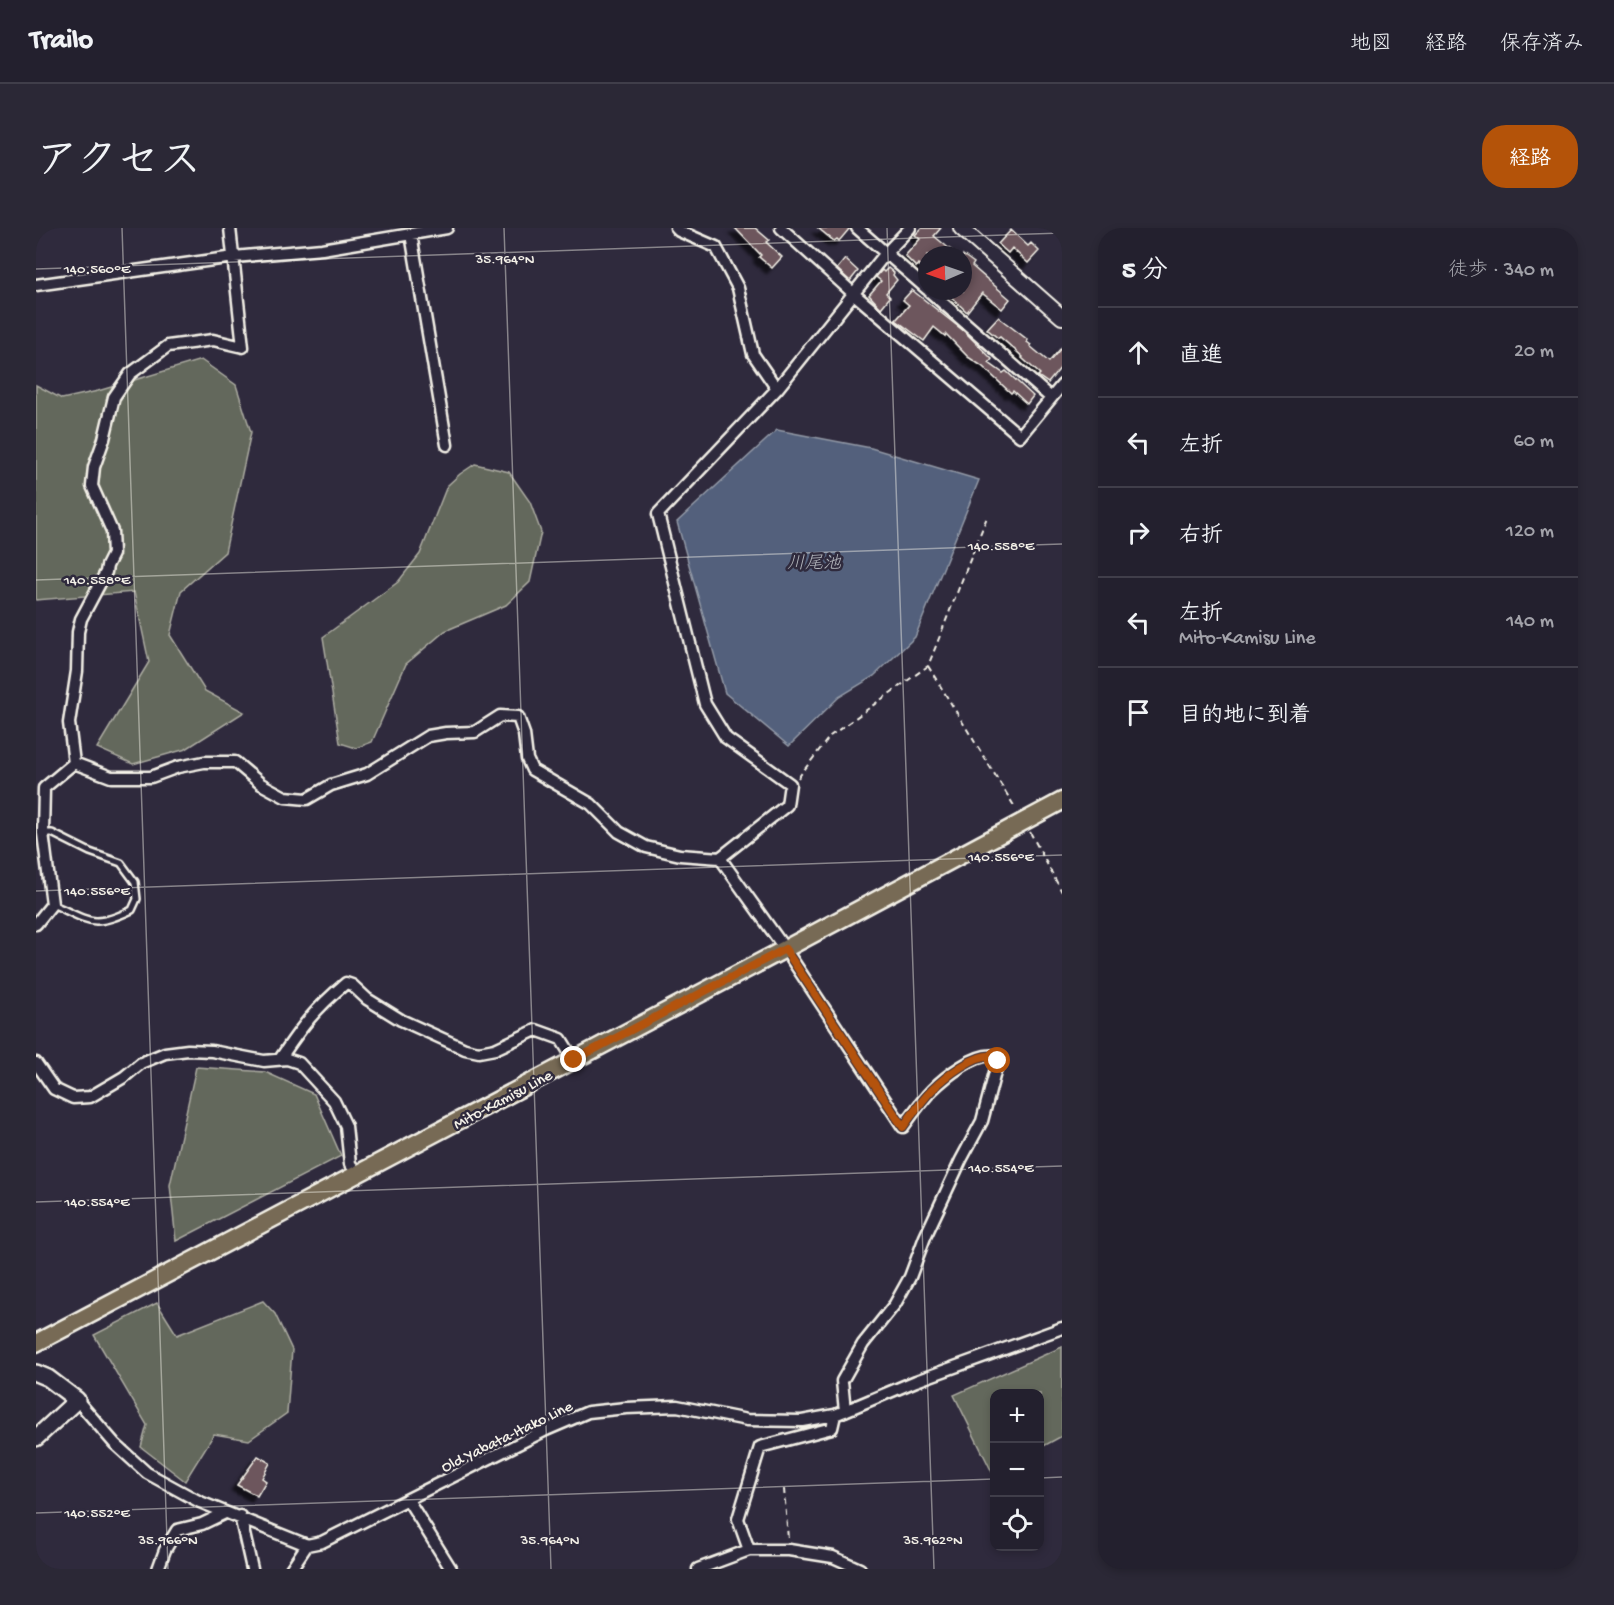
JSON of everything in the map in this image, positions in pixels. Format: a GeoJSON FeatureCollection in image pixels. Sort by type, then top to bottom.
{"type":"FeatureCollection","features":[{"type":"Feature","properties":{"kind":"main road","name":"Mito-Kamisu Line"},"geometry":{"type":"LineString","coordinates":[[36,1343],[1062,801]]}},
{"type":"Feature","properties":{"kind":"main road"},"geometry":{"type":"LineString","coordinates":[[36,1373],[48,1378],[77,1400],[36,1438]]}},
{"type":"Feature","properties":{"kind":"street"},"geometry":{"type":"LineString","coordinates":[[74,763],[69,723],[77,671],[78,632],[81,619],[113,554],[112,531],[92,486],[94,467],[104,439],[114,397],[130,374],[168,346],[213,340],[243,347],[230,228]]}},
{"type":"Feature","properties":{"kind":"street"},"geometry":{"type":"LineString","coordinates":[[36,285],[234,257],[322,249],[447,228]]}},
{"type":"Feature","properties":{"kind":"street"},"geometry":{"type":"LineString","coordinates":[[676,228],[716,247],[738,288],[753,354],[777,388]]}},
{"type":"Feature","properties":{"kind":"street"},"geometry":{"type":"LineString","coordinates":[[781,228],[854,294],[1020,436],[1062,385]]}},
{"type":"Feature","properties":{"kind":"street"},"geometry":{"type":"LineString","coordinates":[[857,228],[918,281]]}},
{"type":"Feature","properties":{"kind":"street"},"geometry":{"type":"LineString","coordinates":[[74,763],[111,777],[151,777],[178,767],[204,762],[235,762],[261,784],[285,797],[307,800],[331,785],[367,774],[428,736],[476,732],[500,716],[518,717],[524,734],[527,759],[532,770],[591,804],[619,832],[646,847],[680,855],[720,858],[787,805],[790,784],[726,738],[705,704],[658,514],[777,388],[886,253],[910,228]]}},
{"type":"Feature","properties":{"kind":"street"},"geometry":{"type":"LineString","coordinates":[[960,228],[1062,317]]}},
{"type":"Feature","properties":{"kind":"street"},"geometry":{"type":"LineString","coordinates":[[411,234],[447,446]]}},
{"type":"Feature","properties":{"kind":"street"},"geometry":{"type":"LineString","coordinates":[[939,300],[1051,398]]}},
{"type":"Feature","properties":{"kind":"street"},"geometry":{"type":"LineString","coordinates":[[36,924],[52,904],[43,833],[44,788],[74,763]]}},
{"type":"Feature","properties":{"kind":"street"},"geometry":{"type":"LineString","coordinates":[[720,858],[785,949],[903,1127],[932,1090],[970,1060],[987,1054],[995,1056],[998,1061],[982,1121],[925,1237],[910,1277],[895,1304],[863,1344],[842,1381],[840,1413],[832,1428],[760,1447],[738,1519],[749,1550]]}},
{"type":"Feature","properties":{"kind":"street"},"geometry":{"type":"LineString","coordinates":[[280,1059],[303,1024],[319,1006],[346,983],[401,1020],[465,1049],[479,1052],[495,1049],[536,1030],[561,1039],[574,1060]]}},
{"type":"Feature","properties":{"kind":"street"},"geometry":{"type":"LineString","coordinates":[[36,1063],[54,1089],[73,1098],[90,1097],[124,1077],[141,1063],[165,1053],[188,1050],[212,1051],[264,1061],[287,1059],[299,1063],[334,1101],[346,1126],[350,1164],[358,1173]]}},
{"type":"Feature","properties":{"kind":"street","name":"Old Yabata-Itako Line"},"geometry":{"type":"LineString","coordinates":[[307,1545],[322,1542],[546,1430],[588,1412],[677,1406],[747,1420],[802,1421],[840,1413],[916,1381],[1062,1328]]}},
{"type":"Feature","properties":{"kind":"street"},"geometry":{"type":"LineString","coordinates":[[77,1400],[115,1444],[147,1473],[200,1502],[225,1513],[240,1516],[307,1545],[291,1569]]}},
{"type":"Feature","properties":{"kind":"street"},"geometry":{"type":"LineString","coordinates":[[408,1500],[451,1569]]}},
{"type":"Feature","properties":{"kind":"street"},"geometry":{"type":"LineString","coordinates":[[158,1569],[165,1550],[177,1530],[202,1524],[225,1513]]}},
{"type":"Feature","properties":{"kind":"street"},"geometry":{"type":"LineString","coordinates":[[240,1516],[252,1569]]}},
{"type":"Feature","properties":{"kind":"street"},"geometry":{"type":"LineString","coordinates":[[698,1569],[749,1550],[789,1550],[832,1557],[860,1569]]}},
{"type":"Feature","properties":{"kind":"lane"},"geometry":{"type":"LineString","coordinates":[[43,833],[52,833],[90,852],[121,863],[135,882],[137,899],[132,910],[111,920],[94,923],[52,904]]}},
{"type":"Feature","properties":{"kind":"path"},"geometry":{"type":"LineString","coordinates":[[790,784],[799,777],[830,736],[928,666],[987,517]]}},
{"type":"Feature","properties":{"kind":"path"},"geometry":{"type":"LineString","coordinates":[[928,666],[1024,822],[1062,892]]}},
{"type":"Feature","properties":{"kind":"path"},"geometry":{"type":"LineString","coordinates":[[784,1490],[789,1550]]}},
{"type":"Feature","properties":{"kind":"shaded area"},"geometry":{"type":"Polygon","coordinates":[[[201,360],[236,385],[251,432],[225,552],[181,591],[170,635],[205,691],[244,712],[186,749],[133,764],[97,748],[149,662],[134,592],[36,600],[36,385],[62,399],[98,391],[201,360]]]}},
{"type":"Feature","properties":{"kind":"shaded area"},"geometry":{"type":"Polygon","coordinates":[[[475,464],[509,472],[530,502],[541,532],[530,582],[506,605],[445,631],[406,664],[372,742],[356,748],[340,743],[323,637],[398,582],[420,554],[447,486],[475,464]]]}},
{"type":"Feature","properties":{"kind":"shaded area"},"geometry":{"type":"Polygon","coordinates":[[[196,1067],[265,1072],[314,1094],[341,1156],[176,1241],[170,1185],[196,1067]]]}},
{"type":"Feature","properties":{"kind":"shaded area"},"geometry":{"type":"Polygon","coordinates":[[[263,1301],[275,1314],[292,1350],[287,1413],[249,1440],[214,1434],[185,1481],[141,1447],[147,1425],[94,1335],[157,1303],[177,1335],[263,1301]]]}},
{"type":"Feature","properties":{"kind":"shaded area"},"geometry":{"type":"Polygon","coordinates":[[[1062,1347],[1062,1436],[1044,1446],[1044,1389],[990,1389],[990,1468],[954,1395],[1062,1347]]]}},
{"type":"Feature","properties":{"kind":"water","name":"川尾池"},"geometry":{"type":"Polygon","coordinates":[[[777,430],[871,448],[979,480],[915,637],[874,676],[839,697],[789,746],[725,693],[677,522],[777,430]]]}},
{"type":"Feature","properties":{"kind":"building"},"geometry":{"type":"Polygon","coordinates":[[[735,228],[755,228],[769,240],[766,242],[782,257],[772,268],[759,257],[761,255],[735,228]]]}},
{"type":"Feature","properties":{"kind":"building"},"geometry":{"type":"Polygon","coordinates":[[[818,228],[850,228],[839,241],[837,239],[834,241],[818,228]]]}},
{"type":"Feature","properties":{"kind":"building"},"geometry":{"type":"Polygon","coordinates":[[[922,228],[941,228],[934,236],[946,246],[918,246],[916,267],[905,256],[920,239],[915,235],[922,228]]]}},
{"type":"Feature","properties":{"kind":"building"},"geometry":{"type":"Polygon","coordinates":[[[1011,230],[1028,246],[1031,243],[1039,251],[1028,263],[1012,248],[1008,253],[998,244],[1011,230]]]}},
{"type":"Feature","properties":{"kind":"building"},"geometry":{"type":"Polygon","coordinates":[[[845,259],[858,271],[850,281],[837,269],[845,259]]]}},
{"type":"Feature","properties":{"kind":"building"},"geometry":{"type":"Polygon","coordinates":[[[972,266],[1010,299],[1002,309],[982,293],[967,312],[954,300],[972,300],[972,266]]]}},
{"type":"Feature","properties":{"kind":"building"},"geometry":{"type":"Polygon","coordinates":[[[888,268],[897,280],[886,293],[890,297],[881,308],[869,295],[881,281],[876,277],[882,270],[884,272],[888,268]]]}},
{"type":"Feature","properties":{"kind":"building"},"geometry":{"type":"Polygon","coordinates":[[[912,290],[918,295],[918,300],[925,300],[965,332],[992,359],[989,363],[1003,373],[1006,371],[1033,396],[1027,404],[968,357],[946,334],[945,336],[934,327],[924,341],[896,320],[909,305],[903,300],[912,290]]]}},
{"type":"Feature","properties":{"kind":"building"},"geometry":{"type":"Polygon","coordinates":[[[998,317],[1028,340],[1030,346],[1049,362],[1062,347],[1062,366],[1048,383],[1038,376],[1040,374],[1023,357],[987,329],[998,317]]]}},
{"type":"Feature","properties":{"kind":"building"},"geometry":{"type":"Polygon","coordinates":[[[258,1456],[270,1463],[262,1478],[266,1481],[257,1496],[237,1485],[258,1456]]]}},
{"type":"Feature","properties":{"kind":"route"},"geometry":{"type":"LineString","coordinates":[[574,1060],[785,949],[903,1127],[932,1090],[970,1060],[987,1054],[995,1056],[998,1061]]}}]}
